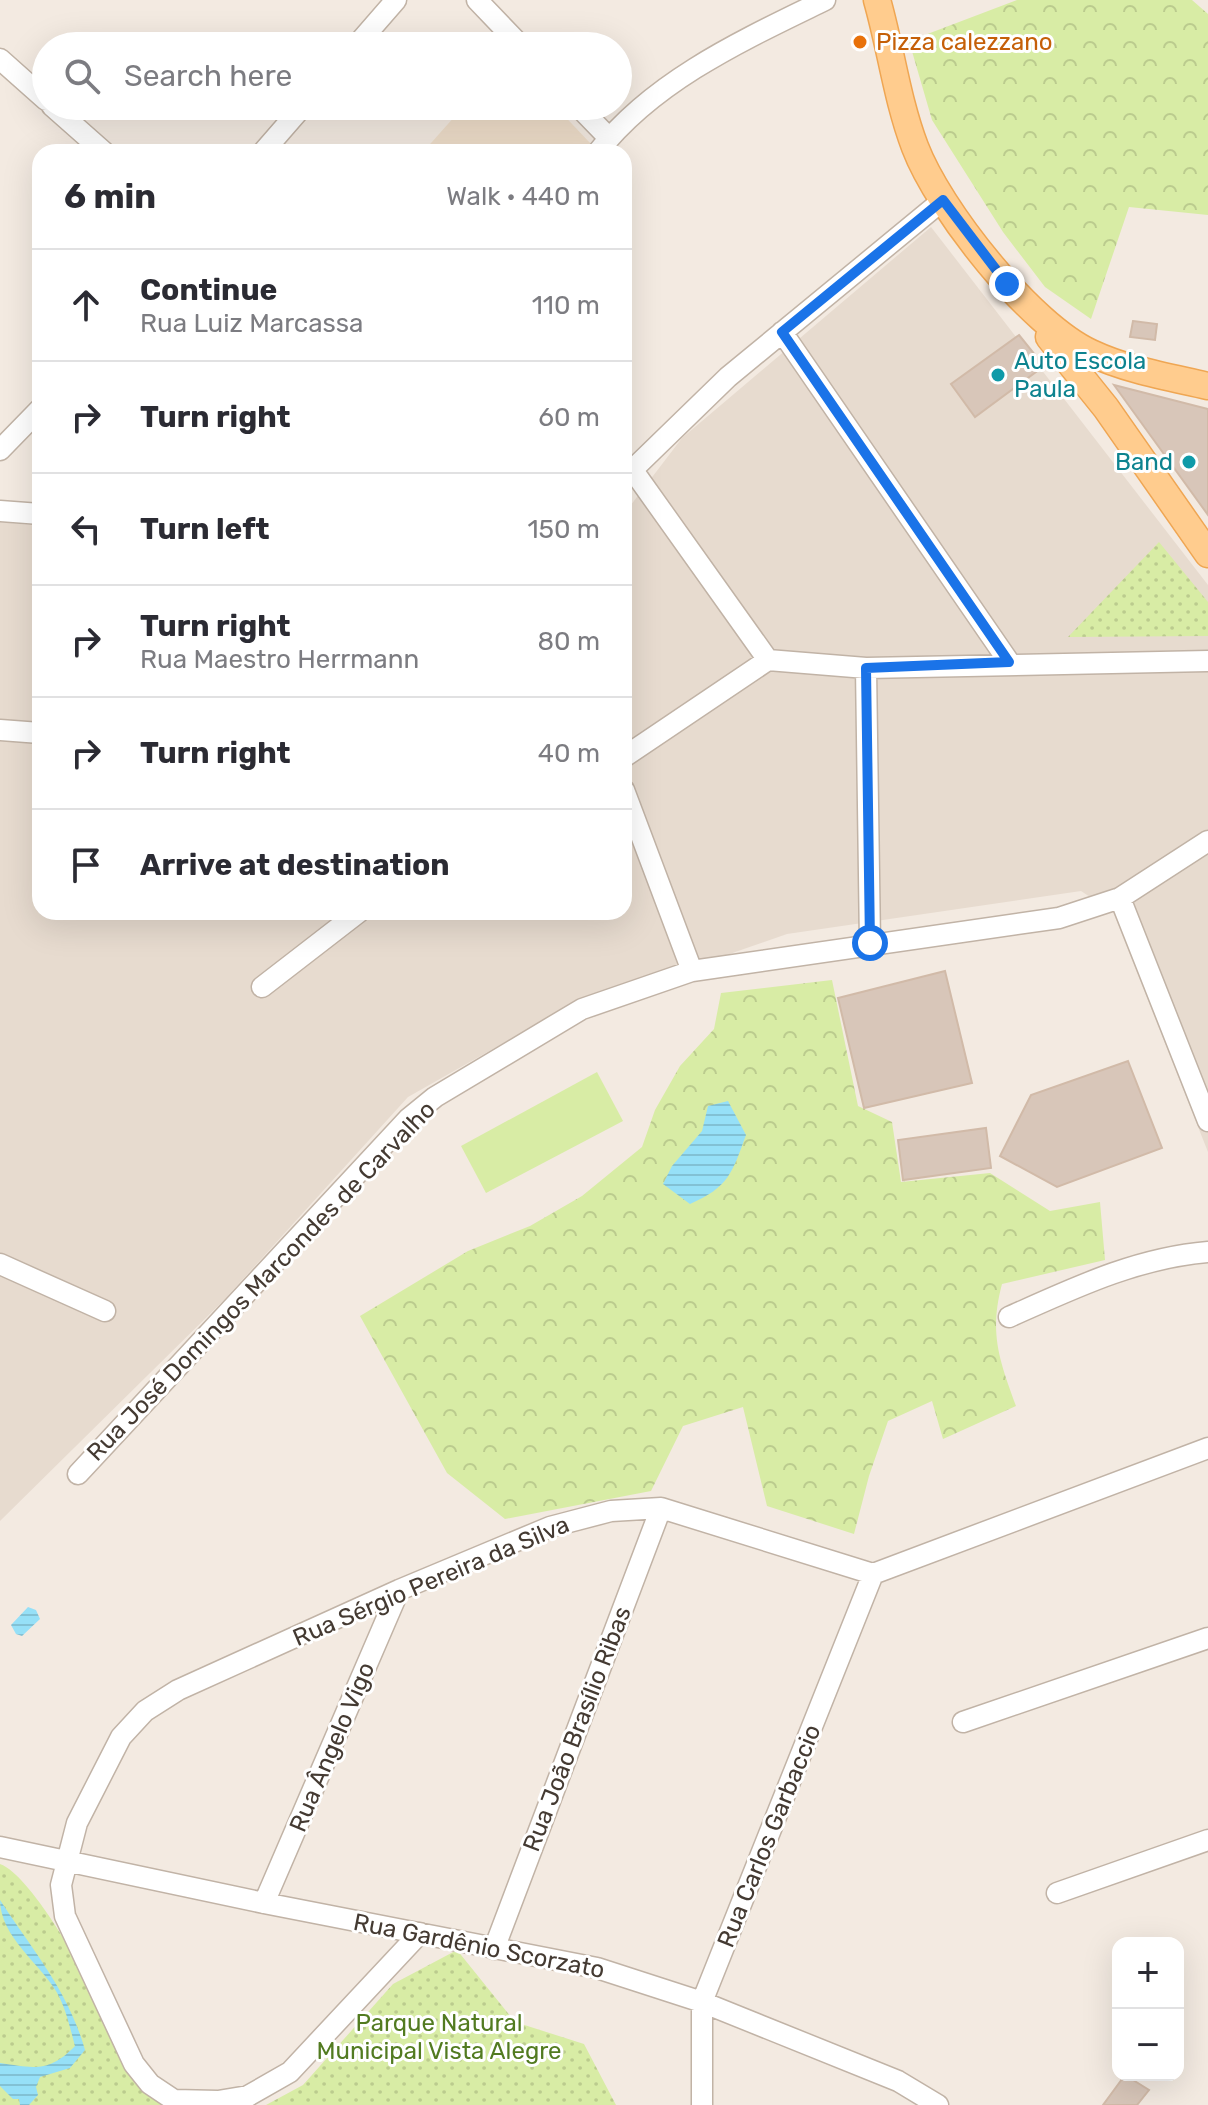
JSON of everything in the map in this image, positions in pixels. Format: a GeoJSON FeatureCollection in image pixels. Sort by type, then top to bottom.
{"type":"FeatureCollection","features":[{"type":"Feature","properties":{"kind":"main road"},"geometry":{"type":"LineString","coordinates":[[877,0],[907,125],[943,200],[1106,408],[1208,554]]}},
{"type":"Feature","properties":{"kind":"main road"},"geometry":{"type":"LineString","coordinates":[[884,0],[890,45]]}},
{"type":"Feature","properties":{"kind":"main road"},"geometry":{"type":"LineString","coordinates":[[1007,284],[1050,326],[1077,346],[1132,367],[1208,386]]}},
{"type":"Feature","properties":{"kind":"main road"},"geometry":{"type":"LineString","coordinates":[[1077,346],[1106,408]]}},
{"type":"Feature","properties":{"kind":"street"},"geometry":{"type":"LineString","coordinates":[[368,32],[396,0]]}},
{"type":"Feature","properties":{"kind":"street"},"geometry":{"type":"LineString","coordinates":[[477,0],[508,32]]}},
{"type":"Feature","properties":{"kind":"street"},"geometry":{"type":"LineString","coordinates":[[632,116],[675,82],[825,0]]}},
{"type":"Feature","properties":{"kind":"street"},"geometry":{"type":"LineString","coordinates":[[0,59],[32,88]]}},
{"type":"Feature","properties":{"kind":"street"},"geometry":{"type":"LineString","coordinates":[[68,120],[95,144]]}},
{"type":"Feature","properties":{"kind":"street"},"geometry":{"type":"LineString","coordinates":[[270,144],[291,120]]}},
{"type":"Feature","properties":{"kind":"street"},"geometry":{"type":"LineString","coordinates":[[587,120],[603,144]]}},
{"type":"Feature","properties":{"kind":"street"},"geometry":{"type":"LineString","coordinates":[[605,144],[628,120]]}},
{"type":"Feature","properties":{"kind":"street"},"geometry":{"type":"LineString","coordinates":[[632,469],[697,404],[943,200]]}},
{"type":"Feature","properties":{"kind":"street"},"geometry":{"type":"LineString","coordinates":[[782,332],[1009,662]]}},
{"type":"Feature","properties":{"kind":"street"},"geometry":{"type":"LineString","coordinates":[[0,450],[32,417]]}},
{"type":"Feature","properties":{"kind":"street"},"geometry":{"type":"LineString","coordinates":[[632,478],[768,660]]}},
{"type":"Feature","properties":{"kind":"street"},"geometry":{"type":"LineString","coordinates":[[0,511],[32,513]]}},
{"type":"Feature","properties":{"kind":"street"},"geometry":{"type":"LineString","coordinates":[[632,752],[768,660],[866,668],[1009,662],[1208,661]]}},
{"type":"Feature","properties":{"kind":"street"},"geometry":{"type":"LineString","coordinates":[[866,668],[870,943]]}},
{"type":"Feature","properties":{"kind":"street"},"geometry":{"type":"LineString","coordinates":[[0,730],[32,732]]}},
{"type":"Feature","properties":{"kind":"street"},"geometry":{"type":"LineString","coordinates":[[632,811],[692,971]]}},
{"type":"Feature","properties":{"kind":"street","name":"Rua José Domingos Marcondes de Carvalho"},"geometry":{"type":"LineString","coordinates":[[78,1474],[386,1142],[435,1097],[582,1009],[692,971],[1059,918],[1120,898],[1208,841]]}},
{"type":"Feature","properties":{"kind":"street"},"geometry":{"type":"LineString","coordinates":[[1120,898],[1208,1121]]}},
{"type":"Feature","properties":{"kind":"street"},"geometry":{"type":"LineString","coordinates":[[262,987],[349,920]]}},
{"type":"Feature","properties":{"kind":"street"},"geometry":{"type":"LineString","coordinates":[[1009,1317],[1105,1275],[1166,1255],[1208,1252]]}},
{"type":"Feature","properties":{"kind":"street"},"geometry":{"type":"LineString","coordinates":[[0,1264],[105,1311]]}},
{"type":"Feature","properties":{"kind":"street"},"geometry":{"type":"LineString","coordinates":[[873,1574],[1208,1448]]}},
{"type":"Feature","properties":{"kind":"street","name":"Rua Sérgio Pereira da Silva"},"geometry":{"type":"LineString","coordinates":[[163,2101],[134,2064],[65,1916],[61,1885],[77,1823],[121,1737],[145,1711],[178,1690],[399,1590],[550,1527],[611,1511],[661,1508],[873,1574]]}},
{"type":"Feature","properties":{"kind":"street","name":"Rua João Brasílio Ribas"},"geometry":{"type":"LineString","coordinates":[[494,1949],[661,1508]]}},
{"type":"Feature","properties":{"kind":"street","name":"Rua Carlos Garbaccio"},"geometry":{"type":"LineString","coordinates":[[702,2105],[702,2002],[873,1574]]}},
{"type":"Feature","properties":{"kind":"street","name":"Rua Ângelo Vigo"},"geometry":{"type":"LineString","coordinates":[[264,1903],[399,1590]]}},
{"type":"Feature","properties":{"kind":"street"},"geometry":{"type":"LineString","coordinates":[[963,1722],[1208,1638]]}},
{"type":"Feature","properties":{"kind":"street"},"geometry":{"type":"LineString","coordinates":[[1057,1893],[1208,1840]]}},
{"type":"Feature","properties":{"kind":"street","name":"Rua Gardênio Scorzato"},"geometry":{"type":"LineString","coordinates":[[0,1847],[264,1903],[597,1968],[702,2002],[898,2081],[938,2105]]}},
{"type":"Feature","properties":{"kind":"street"},"geometry":{"type":"LineString","coordinates":[[163,2101],[218,2101],[248,2096],[290,2072],[420,1933]]}},
{"type":"Feature","properties":{"kind":"shaded area"},"geometry":{"type":"Polygon","coordinates":[[[452,120],[568,120],[591,144],[430,144],[452,120]]]}},
{"type":"Feature","properties":{"kind":"shaded area"},"geometry":{"type":"Polygon","coordinates":[[[931,227],[1208,585],[1208,1152],[1113,912],[1081,891],[787,934],[551,1016],[408,1097],[224,1300],[0,1521],[0,522],[32,525],[32,920],[632,920],[632,504],[682,438],[931,227]]]}},
{"type":"Feature","properties":{"kind":"green space"},"geometry":{"type":"Polygon","coordinates":[[[1017,0],[1192,0],[1208,14],[1208,215],[1129,207],[1091,319],[1045,287],[1003,232],[932,120],[909,41],[1017,0]]]}},
{"type":"Feature","properties":{"kind":"green space"},"geometry":{"type":"Polygon","coordinates":[[[1159,542],[1208,602],[1208,636],[1068,637],[1159,542]]]}},
{"type":"Feature","properties":{"kind":"green space"},"geometry":{"type":"Polygon","coordinates":[[[832,980],[858,1106],[892,1122],[901,1182],[990,1173],[1050,1211],[1100,1202],[1105,1260],[1002,1284],[996,1332],[1016,1406],[943,1439],[932,1401],[888,1421],[854,1534],[767,1506],[743,1407],[683,1426],[651,1491],[505,1519],[447,1473],[360,1316],[468,1251],[530,1226],[582,1196],[642,1147],[655,1110],[680,1066],[714,1029],[721,993],[832,980]]]}},
{"type":"Feature","properties":{"kind":"green space"},"geometry":{"type":"Polygon","coordinates":[[[597,1072],[623,1121],[486,1193],[461,1146],[597,1072]]]}},
{"type":"Feature","properties":{"kind":"green space"},"geometry":{"type":"Polygon","coordinates":[[[0,1864],[28,1888],[60,1933],[109,2020],[136,2083],[153,2096],[173,2105],[0,2105],[0,1864]]]}},
{"type":"Feature","properties":{"kind":"green space","name":"Parque Natural Municipal Vista Alegre"},"geometry":{"type":"Polygon","coordinates":[[[457,1950],[515,2022],[584,2044],[616,2105],[266,2105],[303,2085],[393,1984],[457,1950]]]}},
{"type":"Feature","properties":{"kind":"water"},"geometry":{"type":"Polygon","coordinates":[[[728,1101],[746,1135],[732,1169],[721,1185],[690,1204],[663,1184],[672,1166],[702,1131],[708,1106],[728,1101]]]}},
{"type":"Feature","properties":{"kind":"water"},"geometry":{"type":"Polygon","coordinates":[[[28,1607],[36,1610],[40,1619],[22,1636],[16,1634],[11,1625],[28,1607]]]}},
{"type":"Feature","properties":{"kind":"water"},"geometry":{"type":"Polygon","coordinates":[[[0,1900],[59,1990],[85,2050],[70,2068],[40,2077],[36,2087],[38,2095],[29,2105],[20,2105],[19,2099],[13,2099],[0,2086],[0,2063],[49,2065],[75,2046],[59,1998],[13,1937],[6,1925],[0,1900]]]}},
{"type":"Feature","properties":{"kind":"building"},"geometry":{"type":"Polygon","coordinates":[[[1133,321],[1157,324],[1155,340],[1130,337],[1133,321]]]}},
{"type":"Feature","properties":{"kind":"building","name":"Auto Escola Paula"},"geometry":{"type":"Polygon","coordinates":[[[1019,335],[1044,366],[975,417],[951,384],[1019,335]]]}},
{"type":"Feature","properties":{"kind":"building","name":"Band"},"geometry":{"type":"Polygon","coordinates":[[[1114,385],[1208,409],[1208,515],[1114,385]]]}},
{"type":"Feature","properties":{"kind":"building"},"geometry":{"type":"Polygon","coordinates":[[[945,971],[972,1083],[864,1108],[838,998],[945,971]]]}},
{"type":"Feature","properties":{"kind":"building"},"geometry":{"type":"Polygon","coordinates":[[[1128,1061],[1162,1148],[1057,1187],[1000,1156],[1031,1095],[1128,1061]]]}},
{"type":"Feature","properties":{"kind":"building"},"geometry":{"type":"Polygon","coordinates":[[[986,1128],[991,1168],[903,1180],[898,1140],[986,1128]]]}},
{"type":"Feature","properties":{"kind":"building"},"geometry":{"type":"Polygon","coordinates":[[[1121,2081],[1135,2081],[1149,2090],[1137,2105],[1103,2105],[1121,2081]]]}},
{"type":"Feature","properties":{"kind":"place","name":"Pizza calezzano"},"geometry":{"type":"Point","coordinates":[860,42]}},
{"type":"Feature","properties":{"kind":"place","name":"Auto Escola Paula"},"geometry":{"type":"Point","coordinates":[998,375]}},
{"type":"Feature","properties":{"kind":"place","name":"Band"},"geometry":{"type":"Point","coordinates":[1189,462]}},
{"type":"Feature","properties":{"kind":"route"},"geometry":{"type":"LineString","coordinates":[[870,943],[866,668],[1009,662],[782,332],[943,200],[1007,284]]}}]}
